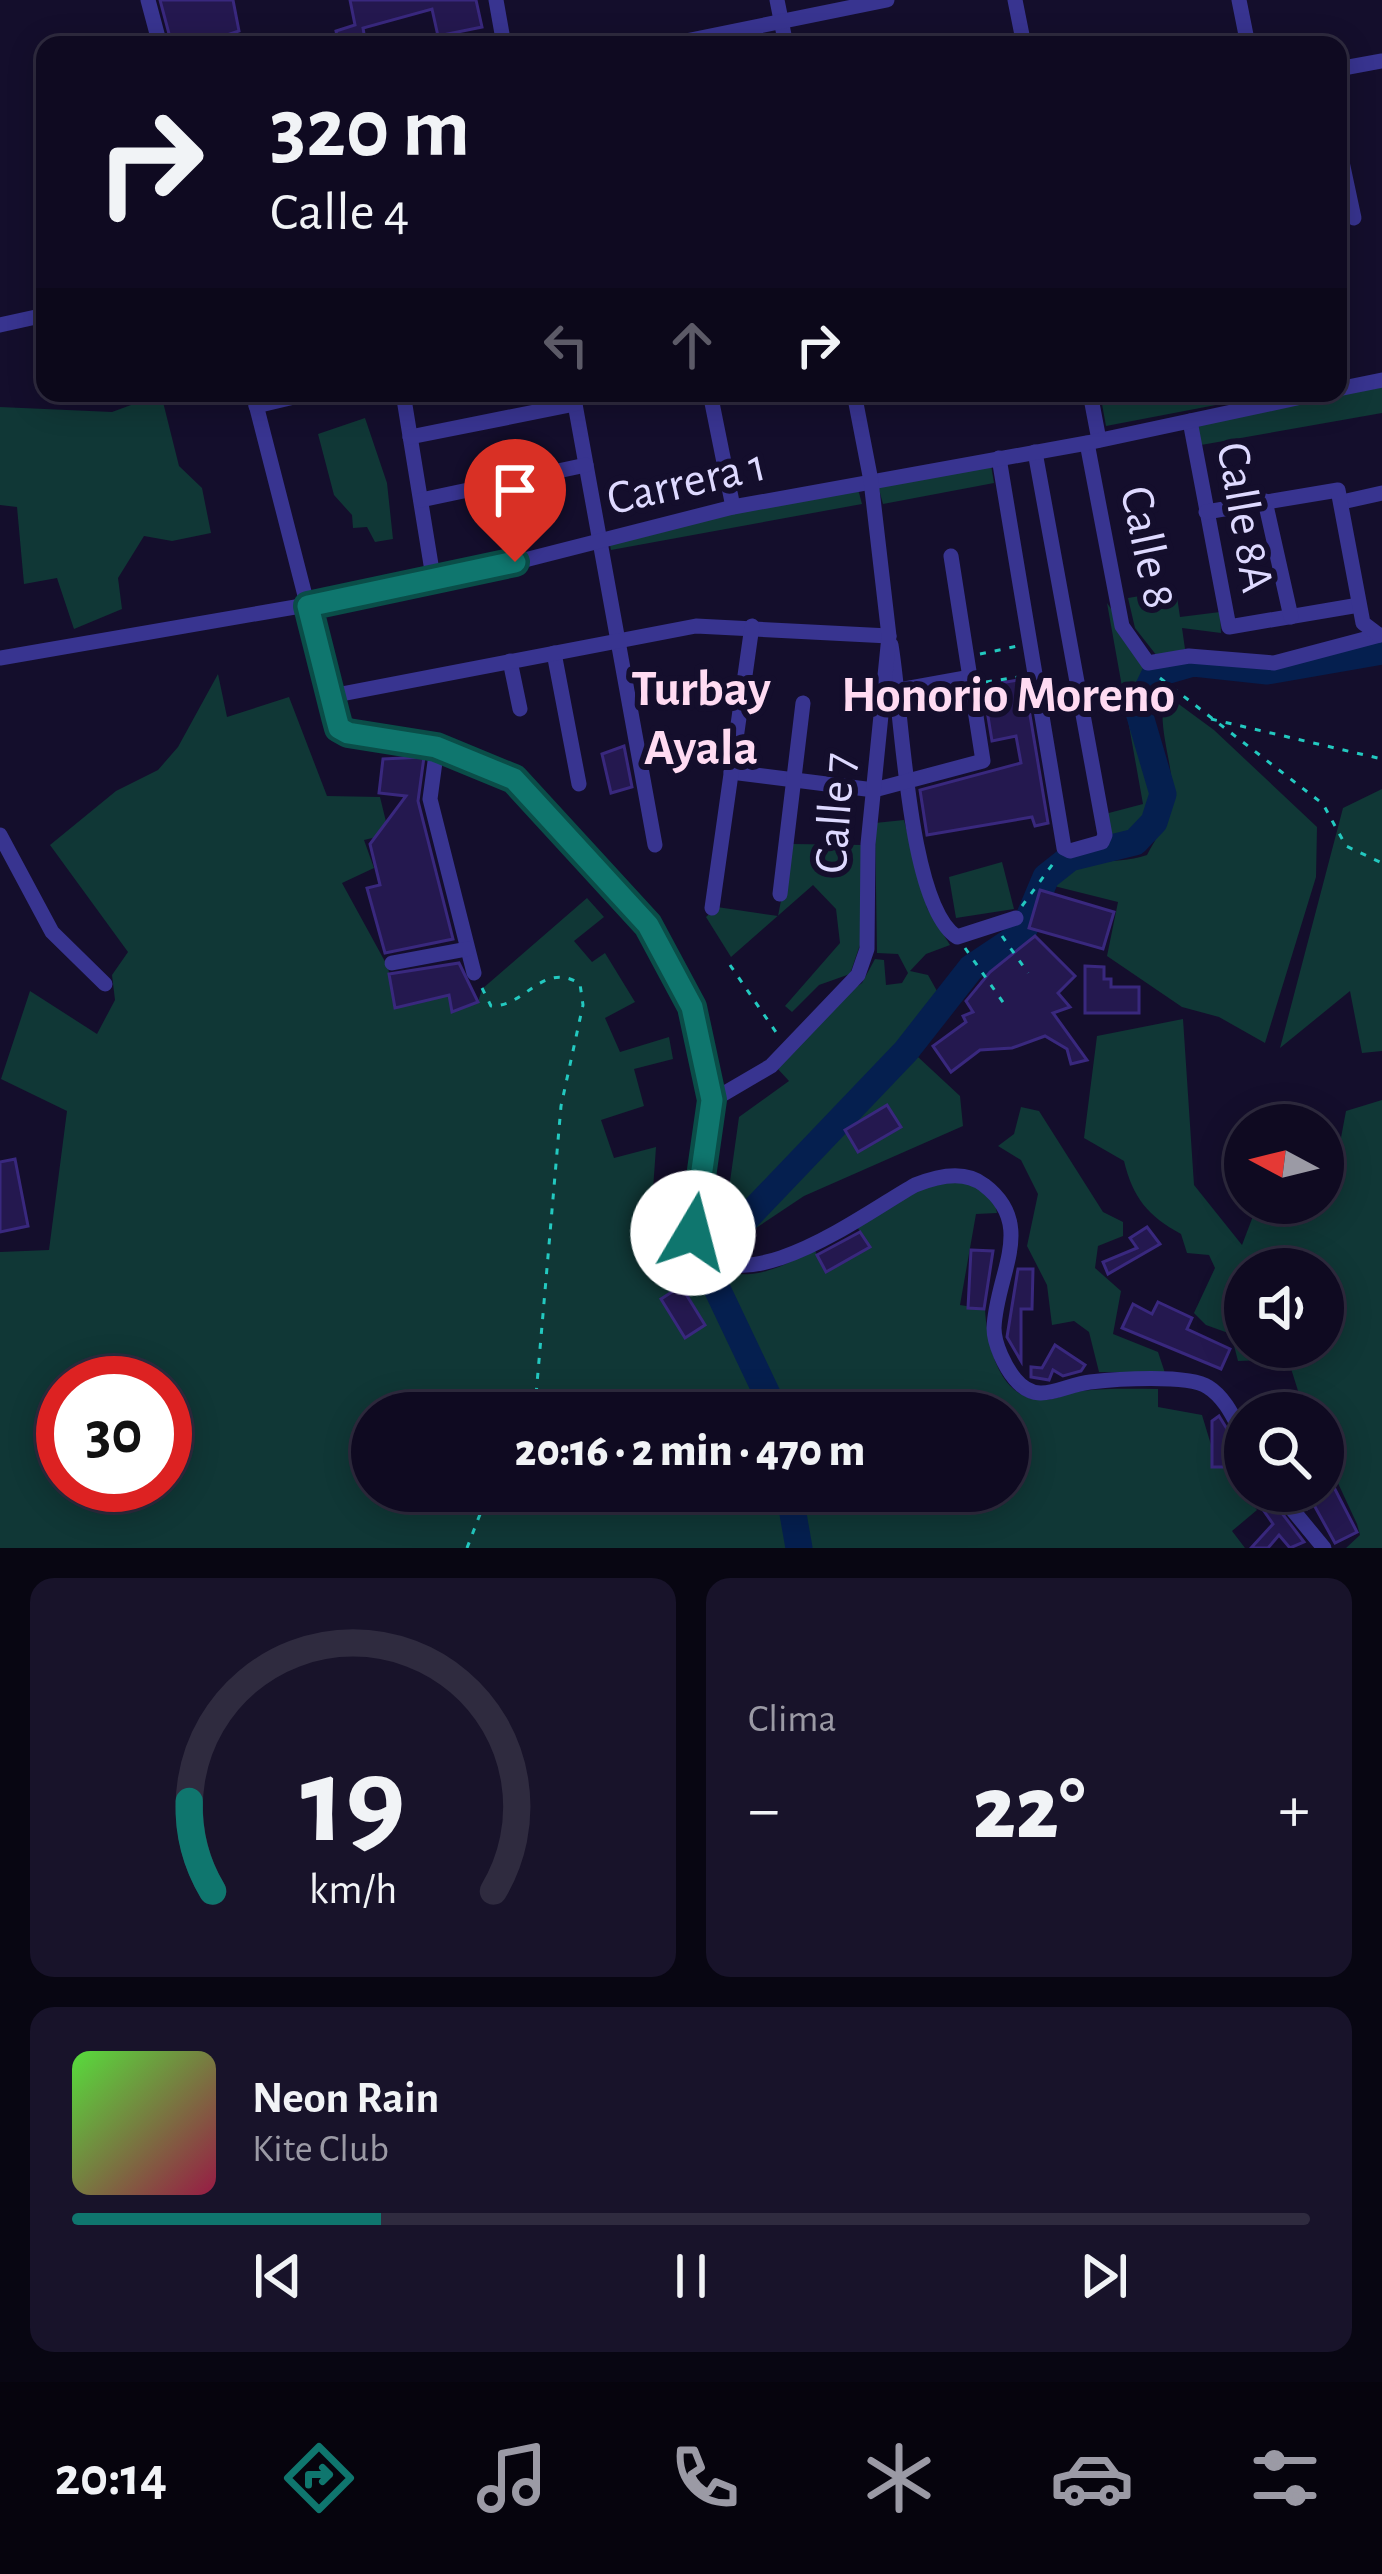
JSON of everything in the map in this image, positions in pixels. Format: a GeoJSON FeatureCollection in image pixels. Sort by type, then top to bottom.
{"type":"FeatureCollection","features":[{"type":"Feature","properties":{"kind":"street"},"geometry":{"type":"LineString","coordinates":[[148,0],[158,36]]}},
{"type":"Feature","properties":{"kind":"street"},"geometry":{"type":"LineString","coordinates":[[496,0],[502,36]]}},
{"type":"Feature","properties":{"kind":"street"},"geometry":{"type":"LineString","coordinates":[[777,0],[784,36]]}},
{"type":"Feature","properties":{"kind":"street"},"geometry":{"type":"LineString","coordinates":[[711,36],[887,0]]}},
{"type":"Feature","properties":{"kind":"street"},"geometry":{"type":"LineString","coordinates":[[1015,0],[1022,36]]}},
{"type":"Feature","properties":{"kind":"street"},"geometry":{"type":"LineString","coordinates":[[1239,0],[1246,36]]}},
{"type":"Feature","properties":{"kind":"street"},"geometry":{"type":"LineString","coordinates":[[1347,67],[1382,61]]}},
{"type":"Feature","properties":{"kind":"street"},"geometry":{"type":"LineString","coordinates":[[1347,190],[1354,218]]}},
{"type":"Feature","properties":{"kind":"street"},"geometry":{"type":"LineString","coordinates":[[0,325],[36,317]]}},
{"type":"Feature","properties":{"kind":"street"},"geometry":{"type":"LineString","coordinates":[[1347,387],[1382,380]]}},
{"type":"Feature","properties":{"kind":"street"},"geometry":{"type":"LineString","coordinates":[[255,402],[339,728],[436,747],[514,779],[648,925],[692,1007],[712,1100],[692,1241],[703,1256],[722,1265],[756,1266],[790,1256],[915,1185],[937,1176],[973,1176],[1004,1200],[1012,1230],[994,1329],[1013,1378],[1029,1392],[1056,1394],[1085,1382],[1191,1380],[1208,1387],[1224,1403]]}},
{"type":"Feature","properties":{"kind":"street"},"geometry":{"type":"LineString","coordinates":[[404,402],[434,583]]}},
{"type":"Feature","properties":{"kind":"street"},"geometry":{"type":"LineString","coordinates":[[410,437],[561,402]]}},
{"type":"Feature","properties":{"kind":"street"},"geometry":{"type":"LineString","coordinates":[[575,402],[655,845]]}},
{"type":"Feature","properties":{"kind":"street"},"geometry":{"type":"LineString","coordinates":[[712,402],[734,507]]}},
{"type":"Feature","properties":{"kind":"street","name":"Calle 7"},"geometry":{"type":"LineString","coordinates":[[712,1100],[737,1090],[787,1048],[864,964],[889,636],[872,481],[856,402]]}},
{"type":"Feature","properties":{"kind":"street","name":"Calle 8"},"geometry":{"type":"LineString","coordinates":[[1091,402],[1122,626],[1148,662]]}},
{"type":"Feature","properties":{"kind":"street","name":"Carrera 1"},"geometry":{"type":"LineString","coordinates":[[0,658],[434,583],[734,507],[1093,442],[1277,402]]}},
{"type":"Feature","properties":{"kind":"street","name":"Calle 8A"},"geometry":{"type":"LineString","coordinates":[[1190,421],[1229,627],[1291,617]]}},
{"type":"Feature","properties":{"kind":"street"},"geometry":{"type":"LineString","coordinates":[[999,458],[1066,852],[1104,840],[1035,452]]}},
{"type":"Feature","properties":{"kind":"street"},"geometry":{"type":"LineString","coordinates":[[421,500],[586,465]]}},
{"type":"Feature","properties":{"kind":"street"},"geometry":{"type":"LineString","coordinates":[[1206,512],[1328,488],[1338,490],[1365,629],[1381,635]]}},
{"type":"Feature","properties":{"kind":"street"},"geometry":{"type":"LineString","coordinates":[[1342,502],[1382,493]]}},
{"type":"Feature","properties":{"kind":"street"},"geometry":{"type":"LineString","coordinates":[[1265,501],[1291,617],[1359,605]]}},
{"type":"Feature","properties":{"kind":"street"},"geometry":{"type":"LineString","coordinates":[[730,772],[874,790],[983,761],[951,556]]}},
{"type":"Feature","properties":{"kind":"street"},"geometry":{"type":"LineString","coordinates":[[331,696],[696,626],[889,636],[899,690],[905,783],[934,909],[944,928],[957,937],[1016,918]]}},
{"type":"Feature","properties":{"kind":"street"},"geometry":{"type":"LineString","coordinates":[[712,908],[752,626]]}},
{"type":"Feature","properties":{"kind":"street"},"geometry":{"type":"LineString","coordinates":[[1148,662],[1189,656],[1274,663],[1381,635]]}},
{"type":"Feature","properties":{"kind":"street"},"geometry":{"type":"LineString","coordinates":[[554,653],[579,784]]}},
{"type":"Feature","properties":{"kind":"street"},"geometry":{"type":"LineString","coordinates":[[510,662],[520,709]]}},
{"type":"Feature","properties":{"kind":"street"},"geometry":{"type":"LineString","coordinates":[[899,690],[972,681]]}},
{"type":"Feature","properties":{"kind":"street"},"geometry":{"type":"LineString","coordinates":[[780,894],[803,703]]}},
{"type":"Feature","properties":{"kind":"street"},"geometry":{"type":"LineString","coordinates":[[436,747],[430,799],[474,973]]}},
{"type":"Feature","properties":{"kind":"street"},"geometry":{"type":"LineString","coordinates":[[0,835],[52,932],[105,984]]}},
{"type":"Feature","properties":{"kind":"street"},"geometry":{"type":"LineString","coordinates":[[392,963],[467,949]]}},
{"type":"Feature","properties":{"kind":"street"},"geometry":{"type":"LineString","coordinates":[[1294,1512],[1324,1548]]}},
{"type":"Feature","properties":{"kind":"path"},"geometry":{"type":"LineString","coordinates":[[968,656],[1031,643]]}},
{"type":"Feature","properties":{"kind":"path"},"geometry":{"type":"LineString","coordinates":[[1148,662],[1210,718],[1323,804],[1346,846],[1382,863]]}},
{"type":"Feature","properties":{"kind":"path"},"geometry":{"type":"LineString","coordinates":[[972,681],[1036,674]]}},
{"type":"Feature","properties":{"kind":"path"},"geometry":{"type":"LineString","coordinates":[[1210,718],[1382,759]]}},
{"type":"Feature","properties":{"kind":"path"},"geometry":{"type":"LineString","coordinates":[[1016,918],[1033,885],[1066,852]]}},
{"type":"Feature","properties":{"kind":"path"},"geometry":{"type":"LineString","coordinates":[[994,925],[1028,973]]}},
{"type":"Feature","properties":{"kind":"path"},"geometry":{"type":"LineString","coordinates":[[957,937],[1005,1005]]}},
{"type":"Feature","properties":{"kind":"path"},"geometry":{"type":"LineString","coordinates":[[730,965],[787,1048]]}},
{"type":"Feature","properties":{"kind":"path"},"geometry":{"type":"LineString","coordinates":[[474,973],[491,1006],[506,1006],[554,975],[566,975],[580,985],[583,1005],[561,1106],[536,1392]]}},
{"type":"Feature","properties":{"kind":"path"},"geometry":{"type":"LineString","coordinates":[[467,1548],[481,1512]]}},
{"type":"Feature","properties":{"kind":"green space"},"geometry":{"type":"Polygon","coordinates":[[[1382,385],[1382,413],[1201,445],[1197,424],[1301,402],[1347,402],[1347,392],[1382,385]]]}},
{"type":"Feature","properties":{"kind":"green space"},"geometry":{"type":"Polygon","coordinates":[[[139,402],[163,402],[179,466],[202,488],[211,533],[172,541],[144,536],[118,578],[122,609],[74,629],[57,578],[24,584],[17,507],[0,505],[0,407],[112,412],[139,402]]]}},
{"type":"Feature","properties":{"kind":"green space"},"geometry":{"type":"Polygon","coordinates":[[[1102,402],[1231,402],[1106,426],[1102,402]]]}},
{"type":"Feature","properties":{"kind":"green space"},"geometry":{"type":"Polygon","coordinates":[[[365,418],[387,483],[393,539],[375,542],[367,527],[353,528],[352,515],[334,495],[318,434],[365,418]]]}},
{"type":"Feature","properties":{"kind":"green space"},"geometry":{"type":"Polygon","coordinates":[[[991,465],[994,483],[883,504],[878,486],[991,465]]]}},
{"type":"Feature","properties":{"kind":"green space"},"geometry":{"type":"Polygon","coordinates":[[[858,489],[862,504],[611,550],[608,536],[858,489]]]}},
{"type":"Feature","properties":{"kind":"green space"},"geometry":{"type":"Polygon","coordinates":[[[1176,590],[1180,617],[1220,612],[1221,633],[1182,628],[1185,649],[1157,656],[1135,628],[1128,598],[1176,590]]]}},
{"type":"Feature","properties":{"kind":"green space"},"geometry":{"type":"Polygon","coordinates":[[[1107,603],[1148,663],[1132,708],[1156,801],[1133,839],[1106,840],[1105,814],[1143,804],[1107,603]]]}},
{"type":"Feature","properties":{"kind":"green space"},"geometry":{"type":"Polygon","coordinates":[[[218,674],[227,717],[289,697],[327,796],[380,797],[389,834],[364,840],[374,868],[342,883],[388,967],[395,1007],[449,995],[453,1011],[478,1002],[482,989],[587,898],[604,917],[574,941],[592,962],[605,953],[635,1002],[605,1018],[620,1052],[669,1037],[673,1059],[634,1069],[644,1106],[601,1120],[614,1158],[656,1147],[648,1261],[749,1274],[788,1263],[814,1249],[826,1271],[869,1247],[856,1225],[925,1186],[966,1180],[994,1200],[997,1213],[976,1214],[960,1305],[985,1309],[993,1354],[1017,1392],[351,1392],[351,1512],[1029,1512],[1029,1398],[1158,1389],[1158,1407],[1202,1415],[1215,1458],[1224,1469],[1224,1512],[1255,1512],[1232,1531],[1245,1548],[0,1548],[0,1252],[49,1250],[67,1111],[1,1079],[30,991],[97,1034],[115,1000],[112,975],[128,952],[50,845],[116,791],[158,770],[178,747],[218,674]]]}},
{"type":"Feature","properties":{"kind":"green space"},"geometry":{"type":"Polygon","coordinates":[[[1165,694],[1214,730],[1317,827],[1316,877],[1265,1043],[1219,1017],[1182,1007],[1107,956],[1118,902],[1054,886],[1085,865],[1147,855],[1168,816],[1172,796],[1163,723],[1165,694]]]}},
{"type":"Feature","properties":{"kind":"green space"},"geometry":{"type":"Polygon","coordinates":[[[1382,789],[1382,1051],[1362,1053],[1350,991],[1280,1048],[1343,808],[1382,789]]]}},
{"type":"Feature","properties":{"kind":"green space"},"geometry":{"type":"Polygon","coordinates":[[[904,820],[927,908],[950,945],[926,954],[910,971],[928,975],[942,1000],[904,1044],[960,1096],[963,1126],[804,1196],[753,1230],[734,1236],[724,1258],[705,1252],[697,1239],[702,1205],[727,1203],[739,1117],[789,1081],[777,1068],[824,1009],[862,983],[875,959],[884,960],[886,985],[902,983],[908,973],[898,954],[877,953],[875,823],[904,820]]]}},
{"type":"Feature","properties":{"kind":"green space"},"geometry":{"type":"Polygon","coordinates":[[[792,844],[864,845],[861,942],[850,974],[819,985],[792,1012],[785,1006],[840,943],[836,909],[813,885],[778,916],[792,844]]]}},
{"type":"Feature","properties":{"kind":"green space"},"geometry":{"type":"Polygon","coordinates":[[[1002,862],[1014,909],[956,918],[949,877],[1002,862]]]}},
{"type":"Feature","properties":{"kind":"green space"},"geometry":{"type":"Polygon","coordinates":[[[717,907],[778,916],[731,957],[706,917],[717,907]]]}},
{"type":"Feature","properties":{"kind":"green space"},"geometry":{"type":"Polygon","coordinates":[[[1183,1019],[1194,1185],[1242,1245],[1250,1224],[1344,1224],[1346,1111],[1382,1100],[1382,1548],[1346,1548],[1360,1535],[1344,1496],[1344,1392],[1298,1392],[1291,1368],[1344,1368],[1344,1248],[1224,1248],[1224,1331],[1206,1325],[1194,1313],[1215,1268],[1209,1255],[1187,1253],[1181,1234],[1159,1220],[1137,1196],[1124,1161],[1084,1138],[1097,1036],[1183,1019]]]}},
{"type":"Feature","properties":{"kind":"green space"},"geometry":{"type":"Polygon","coordinates":[[[1021,1107],[1039,1111],[1103,1212],[1123,1222],[1123,1236],[1098,1246],[1095,1268],[1121,1291],[1113,1334],[1158,1352],[1165,1373],[1099,1372],[1089,1332],[1074,1321],[1052,1325],[1047,1285],[1027,1246],[1038,1194],[1021,1160],[998,1146],[1014,1134],[1021,1107]]]}},
{"type":"Feature","properties":{"kind":"building"},"geometry":{"type":"Polygon","coordinates":[[[160,0],[233,0],[239,31],[231,36],[170,36],[160,0]]]}},
{"type":"Feature","properties":{"kind":"building"},"geometry":{"type":"Polygon","coordinates":[[[350,0],[476,0],[482,27],[438,36],[432,9],[363,28],[364,36],[337,36],[336,31],[355,25],[350,0]]]}},
{"type":"Feature","properties":{"kind":"building"},"geometry":{"type":"Polygon","coordinates":[[[1024,679],[1048,823],[1035,826],[1032,817],[927,835],[920,790],[1021,763],[1016,736],[992,741],[983,686],[1024,679]]]}},
{"type":"Feature","properties":{"kind":"building"},"geometry":{"type":"Polygon","coordinates":[[[624,746],[632,787],[611,793],[602,754],[624,746]]]}},
{"type":"Feature","properties":{"kind":"building"},"geometry":{"type":"Polygon","coordinates":[[[424,757],[418,801],[453,939],[385,953],[367,888],[380,885],[370,844],[406,796],[379,793],[383,759],[424,757]]]}},
{"type":"Feature","properties":{"kind":"building"},"geometry":{"type":"Polygon","coordinates":[[[1040,890],[1114,912],[1103,949],[1029,928],[1040,890]]]}},
{"type":"Feature","properties":{"kind":"building"},"geometry":{"type":"Polygon","coordinates":[[[1035,936],[1075,976],[1058,993],[1070,1007],[1053,1013],[1087,1060],[1071,1064],[1067,1049],[1045,1036],[1012,1048],[980,1050],[951,1072],[933,1046],[966,1022],[963,1016],[973,1012],[966,1001],[990,972],[1035,936]]]}},
{"type":"Feature","properties":{"kind":"building"},"geometry":{"type":"Polygon","coordinates":[[[459,963],[478,1002],[452,1012],[449,995],[395,1008],[389,974],[459,963]]]}},
{"type":"Feature","properties":{"kind":"building"},"geometry":{"type":"Polygon","coordinates":[[[1085,966],[1104,967],[1104,979],[1111,979],[1111,987],[1139,987],[1139,1013],[1085,1013],[1085,966]]]}},
{"type":"Feature","properties":{"kind":"building"},"geometry":{"type":"Polygon","coordinates":[[[887,1105],[901,1127],[858,1152],[845,1130],[887,1105]]]}},
{"type":"Feature","properties":{"kind":"building"},"geometry":{"type":"Polygon","coordinates":[[[15,1159],[28,1226],[0,1232],[0,1162],[15,1159]]]}},
{"type":"Feature","properties":{"kind":"building"},"geometry":{"type":"Polygon","coordinates":[[[1147,1227],[1160,1244],[1108,1274],[1103,1262],[1137,1248],[1130,1238],[1147,1227]]]}},
{"type":"Feature","properties":{"kind":"building"},"geometry":{"type":"Polygon","coordinates":[[[860,1232],[870,1247],[826,1272],[817,1255],[860,1232]]]}},
{"type":"Feature","properties":{"kind":"building"},"geometry":{"type":"Polygon","coordinates":[[[971,1250],[993,1251],[984,1309],[968,1308],[971,1250]]]}},
{"type":"Feature","properties":{"kind":"building"},"geometry":{"type":"Polygon","coordinates":[[[1018,1269],[1033,1269],[1032,1309],[1021,1309],[1021,1361],[1007,1337],[1018,1269]]]}},
{"type":"Feature","properties":{"kind":"building"},"geometry":{"type":"Polygon","coordinates":[[[681,1286],[705,1325],[685,1338],[661,1299],[681,1286]]]}},
{"type":"Feature","properties":{"kind":"building"},"geometry":{"type":"Polygon","coordinates":[[[1158,1302],[1192,1318],[1187,1329],[1224,1346],[1221,1369],[1122,1328],[1133,1304],[1152,1314],[1158,1302]]]}},
{"type":"Feature","properties":{"kind":"building"},"geometry":{"type":"Polygon","coordinates":[[[1055,1345],[1085,1365],[1081,1371],[1063,1376],[1053,1370],[1049,1380],[1031,1377],[1031,1367],[1042,1368],[1055,1345]]]}},
{"type":"Feature","properties":{"kind":"building"},"geometry":{"type":"Polygon","coordinates":[[[1219,1416],[1224,1424],[1224,1467],[1212,1467],[1212,1421],[1219,1416]]]}},
{"type":"Feature","properties":{"kind":"building"},"geometry":{"type":"Polygon","coordinates":[[[1344,1507],[1357,1532],[1335,1543],[1318,1512],[1344,1512],[1344,1507]]]}},
{"type":"Feature","properties":{"kind":"building"},"geometry":{"type":"Polygon","coordinates":[[[1265,1512],[1281,1512],[1304,1542],[1290,1548],[1279,1535],[1268,1548],[1251,1548],[1273,1524],[1265,1512]]]}},
{"type":"Feature","properties":{"kind":"waterway"},"geometry":{"type":"LineString","coordinates":[[766,1392],[710,1274],[714,1252],[906,1051],[971,968],[1022,934],[1046,877],[1070,858],[1135,842],[1154,822],[1163,794],[1138,709],[1155,674],[1193,663],[1267,671],[1382,651]]}},
{"type":"Feature","properties":{"kind":"waterway"},"geometry":{"type":"LineString","coordinates":[[793,1512],[799,1548]]}},
{"type":"Feature","properties":{"kind":"district","name":"Honorio Moreno"},"geometry":{"type":"Point","coordinates":[1008,693]}},
{"type":"Feature","properties":{"kind":"district","name":"Turbay Ayala"},"geometry":{"type":"Point","coordinates":[701,716]}},
{"type":"Feature","properties":{"kind":"route"},"geometry":{"type":"LineString","coordinates":[[515,562],[434,583],[308,606],[336,717],[339,728],[348,733],[436,747],[483,762],[514,779],[648,925],[692,1007],[712,1100],[693,1233]]}}]}
